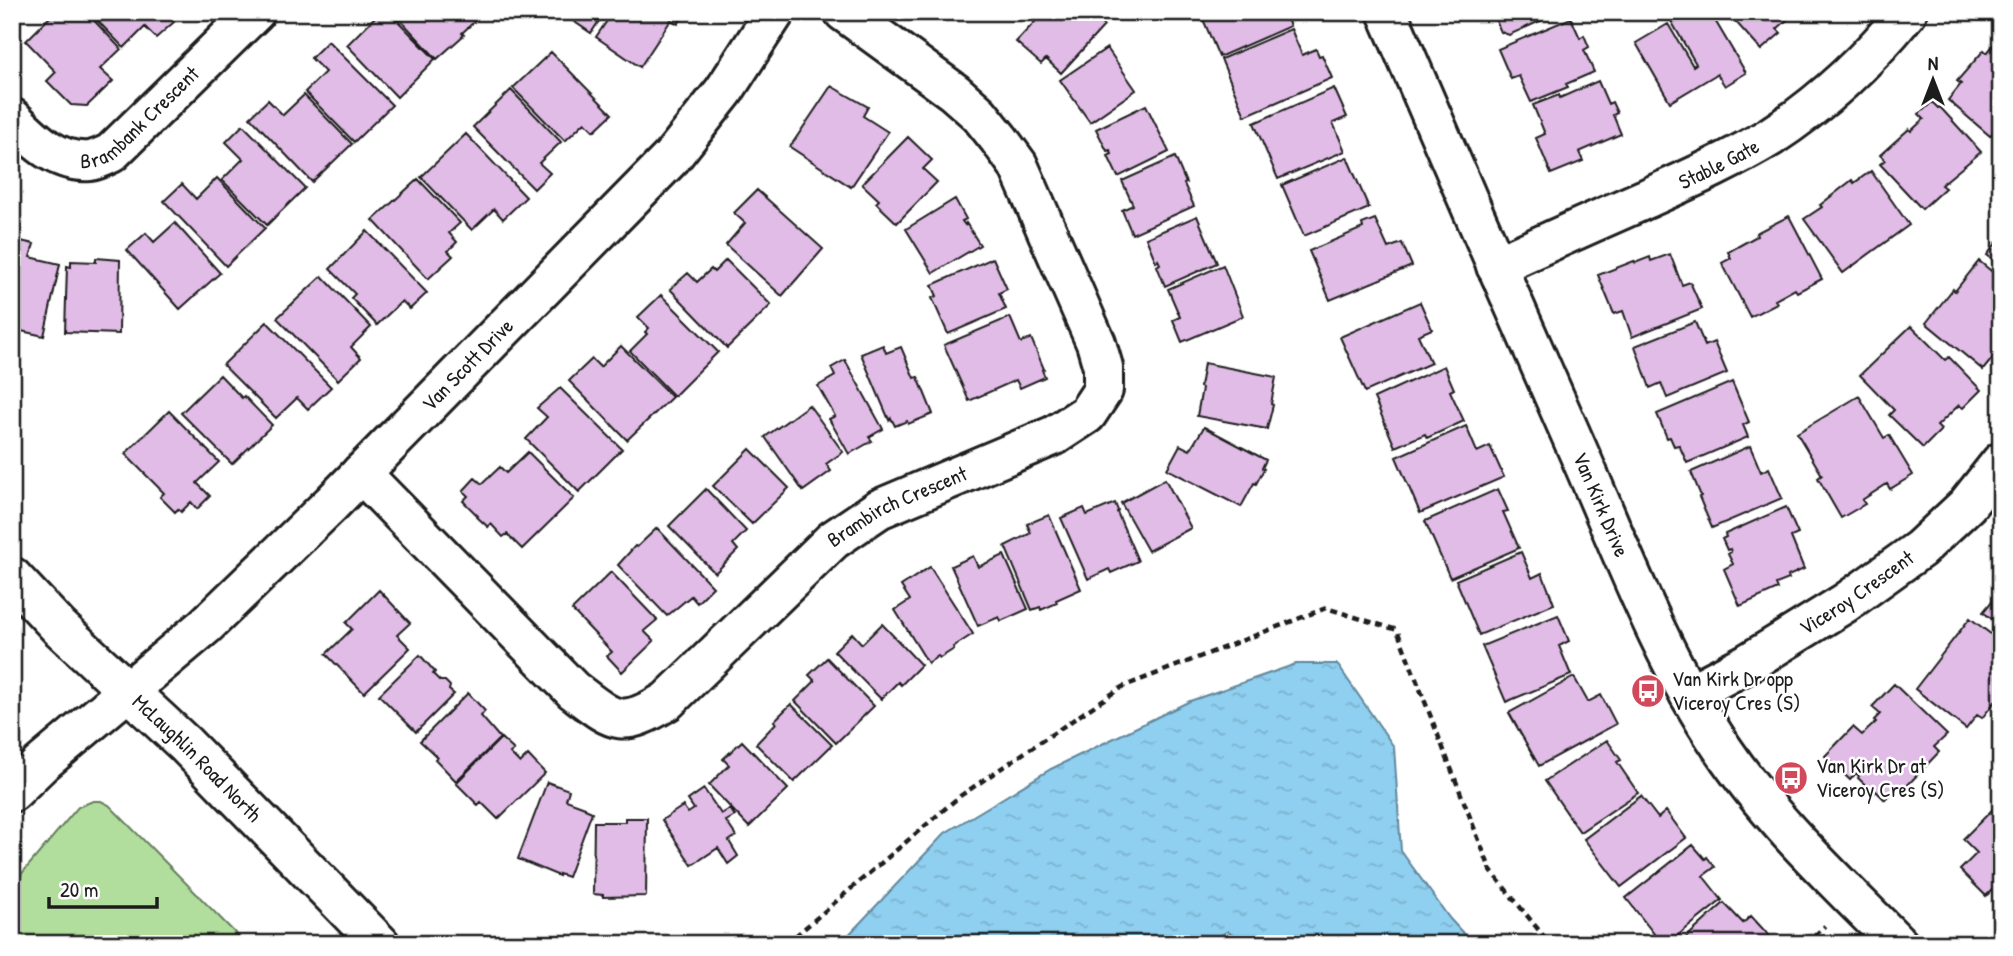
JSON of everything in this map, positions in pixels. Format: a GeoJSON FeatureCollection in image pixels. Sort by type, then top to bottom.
{"type":"FeatureCollection","features":[{"type":"Feature","properties":{"kind":"street","name":"Brambank Crescent"},"geometry":{"type":"LineString","coordinates":[[12,118],[40,145],[67,159],[90,160],[111,153],[256,12]]}},
{"type":"Feature","properties":{"kind":"street","name":"Van Scott Drive"},"geometry":{"type":"LineString","coordinates":[[12,792],[41,764],[205,626],[331,505],[671,158],[724,92],[775,12]]}},
{"type":"Feature","properties":{"kind":"street","name":"Brambirch Crescent"},"geometry":{"type":"LineString","coordinates":[[361,473],[573,690],[608,716],[630,719],[646,714],[667,701],[833,540],[879,509],[1055,435],[1087,414],[1102,390],[1103,367],[1096,343],[1018,165],[979,114],[954,92],[844,12]]}},
{"type":"Feature","properties":{"kind":"street","name":"Van Kirk Drive"},"geometry":{"type":"LineString","coordinates":[[1387,12],[1656,629],[1689,694],[1722,748],[1785,829],[1898,944]]}},
{"type":"Feature","properties":{"kind":"street","name":"Stable Gate"},"geometry":{"type":"LineString","coordinates":[[1496,266],[1695,177],[1769,138],[1839,84],[1881,44],[1907,12]]}},
{"type":"Feature","properties":{"kind":"street","name":"Viceroy Crescent"},"geometry":{"type":"LineString","coordinates":[[1689,694],[1748,663],[1845,603],[1920,549],[1966,505],[2001,462]]}},
{"type":"Feature","properties":{"kind":"street","name":"McLaughlin Road North"},"geometry":{"type":"LineString","coordinates":[[12,577],[60,627],[185,744],[380,944]]}},
{"type":"Feature","properties":{"kind":"path"},"geometry":{"type":"LineString","coordinates":[[786,944],[960,796],[1122,687],[1326,608],[1397,630],[1491,871],[1550,944]]}},
{"type":"Feature","properties":{"kind":"path"},"geometry":{"type":"LineString","coordinates":[[1807,944],[1825,926]]}},
{"type":"Feature","properties":{"kind":"green space"},"geometry":{"type":"Polygon","coordinates":[[[93,801],[109,805],[246,944],[12,944],[12,885],[78,807],[93,801]]]}},
{"type":"Feature","properties":{"kind":"water"},"geometry":{"type":"Polygon","coordinates":[[[1296,664],[1337,664],[1394,747],[1401,851],[1450,919],[1473,944],[1238,944],[1228,931],[1206,944],[840,944],[945,833],[1051,769],[1190,701],[1296,664]]]}},
{"type":"Feature","properties":{"kind":"building"},"geometry":{"type":"Polygon","coordinates":[[[55,12],[86,12],[121,49],[100,69],[113,81],[87,106],[71,105],[47,81],[56,72],[26,41],[55,12]]]}},
{"type":"Feature","properties":{"kind":"building"},"geometry":{"type":"Polygon","coordinates":[[[89,12],[164,12],[174,22],[156,38],[145,27],[124,48],[89,12]]]}},
{"type":"Feature","properties":{"kind":"building"},"geometry":{"type":"Polygon","coordinates":[[[380,12],[389,12],[435,59],[397,97],[347,45],[380,12]]]}},
{"type":"Feature","properties":{"kind":"building"},"geometry":{"type":"Polygon","coordinates":[[[393,12],[467,12],[475,21],[462,33],[464,35],[437,59],[393,12]]]}},
{"type":"Feature","properties":{"kind":"building"},"geometry":{"type":"Polygon","coordinates":[[[560,12],[605,12],[591,33],[560,12]]]}},
{"type":"Feature","properties":{"kind":"building"},"geometry":{"type":"Polygon","coordinates":[[[613,12],[686,12],[678,24],[671,20],[640,67],[596,37],[613,12]]]}},
{"type":"Feature","properties":{"kind":"building"},"geometry":{"type":"Polygon","coordinates":[[[1044,12],[1089,12],[1104,26],[1061,73],[1046,59],[1041,64],[1016,42],[1044,12]]]}},
{"type":"Feature","properties":{"kind":"building"},"geometry":{"type":"Polygon","coordinates":[[[1200,12],[1284,12],[1290,26],[1219,57],[1200,12]]]}},
{"type":"Feature","properties":{"kind":"building"},"geometry":{"type":"Polygon","coordinates":[[[1492,12],[1560,12],[1509,35],[1501,32],[1492,12]]]}},
{"type":"Feature","properties":{"kind":"building"},"geometry":{"type":"Polygon","coordinates":[[[1682,12],[1710,12],[1746,73],[1725,86],[1717,74],[1670,102],[1636,43],[1668,24],[1693,66],[1696,64],[1670,19],[1682,12]]]}},
{"type":"Feature","properties":{"kind":"building"},"geometry":{"type":"Polygon","coordinates":[[[1727,12],[1796,12],[1777,29],[1781,33],[1761,50],[1727,12]]]}},
{"type":"Feature","properties":{"kind":"building"},"geometry":{"type":"Polygon","coordinates":[[[1571,18],[1580,38],[1584,35],[1589,47],[1584,50],[1594,72],[1566,84],[1568,87],[1531,102],[1519,76],[1511,79],[1498,49],[1571,18]]]}},
{"type":"Feature","properties":{"kind":"building"},"geometry":{"type":"Polygon","coordinates":[[[1291,29],[1302,55],[1316,49],[1319,56],[1322,55],[1332,78],[1245,116],[1221,59],[1291,29]]]}},
{"type":"Feature","properties":{"kind":"building"},"geometry":{"type":"Polygon","coordinates":[[[2000,37],[2001,123],[1990,136],[1948,100],[1961,84],[1957,81],[1984,50],[1987,53],[2000,37]]]}},
{"type":"Feature","properties":{"kind":"building"},"geometry":{"type":"Polygon","coordinates":[[[328,41],[392,105],[354,142],[305,92],[325,72],[311,58],[328,41]]]}},
{"type":"Feature","properties":{"kind":"building"},"geometry":{"type":"Polygon","coordinates":[[[1107,48],[1136,90],[1090,122],[1060,80],[1107,48]]]}},
{"type":"Feature","properties":{"kind":"building"},"geometry":{"type":"Polygon","coordinates":[[[551,52],[612,114],[594,131],[585,122],[565,141],[513,88],[551,52]]]}},
{"type":"Feature","properties":{"kind":"building"},"geometry":{"type":"Polygon","coordinates":[[[1598,81],[1608,104],[1612,102],[1617,113],[1613,115],[1621,134],[1579,152],[1583,161],[1551,174],[1536,138],[1545,134],[1533,105],[1559,95],[1560,98],[1598,81]]]}},
{"type":"Feature","properties":{"kind":"building"},"geometry":{"type":"Polygon","coordinates":[[[831,86],[868,107],[863,116],[888,132],[851,187],[790,147],[831,86]]]}},
{"type":"Feature","properties":{"kind":"building"},"geometry":{"type":"Polygon","coordinates":[[[1334,88],[1347,117],[1333,123],[1345,151],[1278,179],[1254,123],[1334,88]]]}},
{"type":"Feature","properties":{"kind":"building"},"geometry":{"type":"Polygon","coordinates":[[[511,90],[561,142],[539,163],[550,173],[534,189],[473,127],[511,90]]]}},
{"type":"Feature","properties":{"kind":"building"},"geometry":{"type":"Polygon","coordinates":[[[304,95],[352,144],[312,182],[250,117],[268,100],[283,115],[304,95]]]}},
{"type":"Feature","properties":{"kind":"building"},"geometry":{"type":"Polygon","coordinates":[[[1932,102],[1940,107],[1981,152],[1941,185],[1945,188],[1922,209],[1880,164],[1885,160],[1880,155],[1924,119],[1919,114],[1932,102]]]}},
{"type":"Feature","properties":{"kind":"building"},"geometry":{"type":"Polygon","coordinates":[[[1146,105],[1169,152],[1118,177],[1108,156],[1112,154],[1110,150],[1107,151],[1096,129],[1146,105]]]}},
{"type":"Feature","properties":{"kind":"building"},"geometry":{"type":"Polygon","coordinates":[[[243,125],[305,188],[267,225],[222,180],[243,159],[226,142],[243,125]]]}},
{"type":"Feature","properties":{"kind":"building"},"geometry":{"type":"Polygon","coordinates":[[[466,134],[526,197],[503,219],[494,209],[472,230],[421,177],[466,134]]]}},
{"type":"Feature","properties":{"kind":"building"},"geometry":{"type":"Polygon","coordinates":[[[908,137],[932,160],[923,169],[937,182],[897,223],[876,203],[879,200],[862,184],[908,137]]]}},
{"type":"Feature","properties":{"kind":"building"},"geometry":{"type":"Polygon","coordinates":[[[1175,157],[1194,206],[1132,234],[1122,210],[1133,205],[1122,181],[1175,157]]]}},
{"type":"Feature","properties":{"kind":"building"},"geometry":{"type":"Polygon","coordinates":[[[1347,157],[1369,208],[1304,236],[1282,185],[1347,157]]]}},
{"type":"Feature","properties":{"kind":"building"},"geometry":{"type":"Polygon","coordinates":[[[1871,171],[1909,225],[1843,273],[1804,219],[1852,180],[1854,183],[1871,171]]]}},
{"type":"Feature","properties":{"kind":"building"},"geometry":{"type":"Polygon","coordinates":[[[217,178],[265,228],[226,266],[164,201],[182,184],[196,199],[217,178]]]}},
{"type":"Feature","properties":{"kind":"building"},"geometry":{"type":"Polygon","coordinates":[[[418,179],[460,223],[449,233],[457,242],[448,251],[453,256],[428,279],[373,220],[418,179]]]}},
{"type":"Feature","properties":{"kind":"building"},"geometry":{"type":"Polygon","coordinates":[[[757,190],[823,249],[782,296],[726,245],[745,223],[734,213],[757,190]]]}},
{"type":"Feature","properties":{"kind":"building"},"geometry":{"type":"Polygon","coordinates":[[[955,199],[966,219],[962,221],[980,245],[933,273],[906,229],[955,199]]]}},
{"type":"Feature","properties":{"kind":"building"},"geometry":{"type":"Polygon","coordinates":[[[1197,216],[1217,263],[1165,286],[1157,266],[1160,264],[1158,260],[1156,262],[1146,238],[1197,216]]]}},
{"type":"Feature","properties":{"kind":"building"},"geometry":{"type":"Polygon","coordinates":[[[1789,216],[1822,279],[1797,292],[1795,289],[1775,300],[1777,303],[1750,317],[1722,263],[1731,258],[1728,252],[1757,236],[1756,233],[1789,216]]]}},
{"type":"Feature","properties":{"kind":"building"},"geometry":{"type":"Polygon","coordinates":[[[1375,219],[1388,248],[1402,243],[1412,266],[1330,300],[1309,251],[1363,228],[1362,224],[1375,219]]]}},
{"type":"Feature","properties":{"kind":"building"},"geometry":{"type":"Polygon","coordinates":[[[175,223],[220,273],[180,309],[127,250],[146,233],[154,242],[175,223]]]}},
{"type":"Feature","properties":{"kind":"building"},"geometry":{"type":"Polygon","coordinates":[[[367,231],[427,293],[410,309],[402,301],[377,325],[351,298],[355,294],[330,269],[367,231]]]}},
{"type":"Feature","properties":{"kind":"building"},"geometry":{"type":"Polygon","coordinates":[[[2001,237],[2001,266],[1987,255],[2001,237]]]}},
{"type":"Feature","properties":{"kind":"building"},"geometry":{"type":"Polygon","coordinates":[[[12,239],[34,244],[30,257],[60,264],[44,336],[12,329],[12,239]]]}},
{"type":"Feature","properties":{"kind":"building"},"geometry":{"type":"Polygon","coordinates":[[[1670,254],[1682,285],[1690,282],[1702,309],[1632,337],[1623,311],[1614,314],[1598,275],[1634,261],[1635,263],[1650,257],[1651,261],[1670,254]]]}},
{"type":"Feature","properties":{"kind":"building"},"geometry":{"type":"Polygon","coordinates":[[[96,258],[120,260],[119,334],[65,332],[67,266],[71,267],[71,261],[96,262],[96,258]]]}},
{"type":"Feature","properties":{"kind":"building"},"geometry":{"type":"Polygon","coordinates":[[[993,258],[1007,289],[999,293],[1006,309],[948,334],[932,298],[937,296],[932,285],[993,258]]]}},
{"type":"Feature","properties":{"kind":"building"},"geometry":{"type":"Polygon","coordinates":[[[726,260],[771,305],[727,348],[670,289],[688,273],[697,282],[711,269],[714,272],[726,260]]]}},
{"type":"Feature","properties":{"kind":"building"},"geometry":{"type":"Polygon","coordinates":[[[1979,261],[2001,279],[2001,353],[1996,354],[1983,370],[1926,323],[1979,261]]]}},
{"type":"Feature","properties":{"kind":"building"},"geometry":{"type":"Polygon","coordinates":[[[1223,265],[1243,316],[1182,342],[1173,320],[1180,317],[1168,289],[1223,265]]]}},
{"type":"Feature","properties":{"kind":"building"},"geometry":{"type":"Polygon","coordinates":[[[322,276],[371,327],[351,347],[361,358],[338,380],[277,318],[322,276]]]}},
{"type":"Feature","properties":{"kind":"building"},"geometry":{"type":"Polygon","coordinates":[[[661,295],[718,352],[674,396],[630,351],[647,334],[645,332],[649,328],[638,317],[661,295]]]}},
{"type":"Feature","properties":{"kind":"building"},"geometry":{"type":"Polygon","coordinates":[[[1420,302],[1432,329],[1418,335],[1431,363],[1365,392],[1340,337],[1420,302]]]}},
{"type":"Feature","properties":{"kind":"building"},"geometry":{"type":"Polygon","coordinates":[[[1010,317],[1021,343],[1031,338],[1045,377],[1020,388],[1016,380],[969,401],[944,345],[1010,317]]]}},
{"type":"Feature","properties":{"kind":"building"},"geometry":{"type":"Polygon","coordinates":[[[267,322],[331,387],[308,409],[297,398],[276,418],[223,365],[267,322]]]}},
{"type":"Feature","properties":{"kind":"building"},"geometry":{"type":"Polygon","coordinates":[[[1695,322],[1705,346],[1714,342],[1727,373],[1667,398],[1661,383],[1650,388],[1635,346],[1695,322]]]}},
{"type":"Feature","properties":{"kind":"building"},"geometry":{"type":"Polygon","coordinates":[[[1911,326],[1945,360],[1949,357],[1981,390],[1963,408],[1959,405],[1937,426],[1941,430],[1923,448],[1889,415],[1894,410],[1860,375],[1911,326]]]}},
{"type":"Feature","properties":{"kind":"building"},"geometry":{"type":"Polygon","coordinates":[[[883,345],[886,353],[901,347],[914,378],[918,377],[933,414],[895,426],[891,418],[889,420],[861,354],[883,345]]]}},
{"type":"Feature","properties":{"kind":"building"},"geometry":{"type":"Polygon","coordinates":[[[621,346],[672,397],[627,440],[569,381],[592,359],[600,367],[621,346]]]}},
{"type":"Feature","properties":{"kind":"building"},"geometry":{"type":"Polygon","coordinates":[[[845,360],[883,429],[869,437],[872,441],[849,454],[829,419],[835,416],[818,386],[835,376],[831,368],[845,360]]]}},
{"type":"Feature","properties":{"kind":"building"},"geometry":{"type":"Polygon","coordinates":[[[1204,363],[1276,377],[1267,429],[1197,416],[1204,363]]]}},
{"type":"Feature","properties":{"kind":"building"},"geometry":{"type":"Polygon","coordinates":[[[1444,366],[1454,389],[1450,391],[1464,421],[1427,438],[1425,434],[1395,447],[1374,398],[1444,366]]]}},
{"type":"Feature","properties":{"kind":"building"},"geometry":{"type":"Polygon","coordinates":[[[220,375],[272,425],[232,464],[181,413],[220,375]]]}},
{"type":"Feature","properties":{"kind":"building"},"geometry":{"type":"Polygon","coordinates":[[[1732,382],[1749,422],[1743,425],[1748,437],[1687,463],[1679,445],[1674,446],[1670,437],[1667,438],[1657,414],[1732,382]]]}},
{"type":"Feature","properties":{"kind":"building"},"geometry":{"type":"Polygon","coordinates":[[[560,388],[622,449],[579,492],[526,439],[547,417],[537,408],[560,388]]]}},
{"type":"Feature","properties":{"kind":"building"},"geometry":{"type":"Polygon","coordinates":[[[1859,396],[1884,438],[1889,435],[1913,475],[1890,489],[1887,484],[1862,500],[1865,504],[1841,518],[1818,478],[1822,475],[1797,433],[1859,396]]]}},
{"type":"Feature","properties":{"kind":"building"},"geometry":{"type":"Polygon","coordinates":[[[809,405],[843,452],[826,464],[831,471],[803,491],[765,437],[809,405]]]}},
{"type":"Feature","properties":{"kind":"building"},"geometry":{"type":"Polygon","coordinates":[[[169,411],[219,462],[197,483],[210,496],[197,509],[191,502],[181,512],[178,509],[175,512],[160,497],[164,493],[125,454],[169,411]]]}},
{"type":"Feature","properties":{"kind":"building"},"geometry":{"type":"Polygon","coordinates":[[[1466,426],[1477,452],[1490,446],[1504,477],[1420,513],[1396,457],[1466,426]]]}},
{"type":"Feature","properties":{"kind":"building"},"geometry":{"type":"Polygon","coordinates":[[[1204,427],[1266,460],[1262,468],[1264,469],[1241,507],[1167,469],[1180,445],[1190,450],[1204,427]]]}},
{"type":"Feature","properties":{"kind":"building"},"geometry":{"type":"Polygon","coordinates":[[[1750,446],[1761,472],[1769,468],[1782,498],[1712,528],[1691,472],[1750,446]]]}},
{"type":"Feature","properties":{"kind":"building"},"geometry":{"type":"Polygon","coordinates":[[[750,449],[789,488],[752,524],[713,486],[750,449]]]}},
{"type":"Feature","properties":{"kind":"building"},"geometry":{"type":"Polygon","coordinates":[[[528,452],[574,498],[522,549],[507,534],[503,537],[491,524],[488,527],[477,517],[463,501],[468,496],[463,491],[475,478],[482,484],[500,467],[506,473],[528,452]]]}},
{"type":"Feature","properties":{"kind":"building"},"geometry":{"type":"Polygon","coordinates":[[[1165,479],[1191,528],[1148,551],[1121,503],[1165,479]]]}},
{"type":"Feature","properties":{"kind":"building"},"geometry":{"type":"Polygon","coordinates":[[[706,489],[746,531],[733,544],[738,550],[715,573],[669,526],[706,489]]]}},
{"type":"Feature","properties":{"kind":"building"},"geometry":{"type":"Polygon","coordinates":[[[1498,489],[1508,511],[1503,512],[1519,548],[1450,578],[1425,521],[1498,489]]]}},
{"type":"Feature","properties":{"kind":"building"},"geometry":{"type":"Polygon","coordinates":[[[1115,503],[1138,561],[1111,573],[1109,569],[1088,579],[1061,518],[1084,508],[1087,515],[1115,503]]]}},
{"type":"Feature","properties":{"kind":"building"},"geometry":{"type":"Polygon","coordinates":[[[1786,507],[1798,534],[1791,537],[1804,569],[1776,584],[1778,589],[1740,606],[1724,569],[1733,564],[1728,554],[1730,549],[1727,550],[1722,539],[1726,537],[1725,534],[1786,507]]]}},
{"type":"Feature","properties":{"kind":"building"},"geometry":{"type":"Polygon","coordinates":[[[1049,515],[1081,589],[1041,610],[1040,607],[1032,610],[1005,546],[1031,533],[1027,524],[1049,515]]]}},
{"type":"Feature","properties":{"kind":"building"},"geometry":{"type":"Polygon","coordinates":[[[657,528],[713,587],[697,603],[691,596],[667,616],[618,565],[657,528]]]}},
{"type":"Feature","properties":{"kind":"building"},"geometry":{"type":"Polygon","coordinates":[[[1521,552],[1532,578],[1542,573],[1554,604],[1479,635],[1456,580],[1521,552]]]}},
{"type":"Feature","properties":{"kind":"building"},"geometry":{"type":"Polygon","coordinates":[[[1004,555],[1028,609],[1001,621],[999,617],[978,626],[951,566],[973,556],[978,567],[1004,555]]]}},
{"type":"Feature","properties":{"kind":"building"},"geometry":{"type":"Polygon","coordinates":[[[930,567],[973,634],[953,647],[954,649],[928,663],[895,610],[910,600],[901,586],[930,567]]]}},
{"type":"Feature","properties":{"kind":"building"},"geometry":{"type":"Polygon","coordinates":[[[611,572],[657,620],[644,631],[654,641],[622,672],[607,656],[612,652],[572,610],[611,572]]]}},
{"type":"Feature","properties":{"kind":"building"},"geometry":{"type":"Polygon","coordinates":[[[379,590],[410,623],[397,635],[410,648],[364,693],[326,654],[352,629],[346,623],[379,590]]]}},
{"type":"Feature","properties":{"kind":"building"},"geometry":{"type":"Polygon","coordinates":[[[2001,590],[2001,626],[1983,612],[2001,590]]]}},
{"type":"Feature","properties":{"kind":"building"},"geometry":{"type":"Polygon","coordinates":[[[1558,615],[1569,641],[1559,646],[1571,675],[1506,702],[1482,646],[1558,615]]]}},
{"type":"Feature","properties":{"kind":"building"},"geometry":{"type":"Polygon","coordinates":[[[1970,618],[2001,642],[2001,694],[1982,718],[1977,715],[1966,729],[1915,689],[1970,618]]]}},
{"type":"Feature","properties":{"kind":"building"},"geometry":{"type":"Polygon","coordinates":[[[882,624],[921,665],[901,685],[898,682],[881,699],[834,651],[852,633],[862,644],[882,624]]]}},
{"type":"Feature","properties":{"kind":"building"},"geometry":{"type":"Polygon","coordinates":[[[420,655],[435,672],[433,674],[440,681],[445,681],[454,694],[416,732],[379,695],[420,655]]]}},
{"type":"Feature","properties":{"kind":"building"},"geometry":{"type":"Polygon","coordinates":[[[827,658],[874,706],[836,743],[795,701],[815,681],[809,675],[827,658]]]}},
{"type":"Feature","properties":{"kind":"building"},"geometry":{"type":"Polygon","coordinates":[[[1574,677],[1588,702],[1601,695],[1616,724],[1539,766],[1509,713],[1574,677]]]}},
{"type":"Feature","properties":{"kind":"building"},"geometry":{"type":"Polygon","coordinates":[[[1894,684],[1947,735],[1934,747],[1939,752],[1902,791],[1898,787],[1885,800],[1876,791],[1874,793],[1856,773],[1850,780],[1825,756],[1853,727],[1862,735],[1876,722],[1874,720],[1880,714],[1872,707],[1894,684]]]}},
{"type":"Feature","properties":{"kind":"building"},"geometry":{"type":"Polygon","coordinates":[[[468,693],[485,711],[481,716],[500,738],[456,781],[420,741],[468,693]]]}},
{"type":"Feature","properties":{"kind":"building"},"geometry":{"type":"Polygon","coordinates":[[[791,704],[832,745],[794,782],[756,744],[791,704]]]}},
{"type":"Feature","properties":{"kind":"building"},"geometry":{"type":"Polygon","coordinates":[[[501,738],[514,750],[510,753],[520,763],[528,755],[545,773],[498,819],[481,802],[478,805],[456,783],[501,738]]]}},
{"type":"Feature","properties":{"kind":"building"},"geometry":{"type":"Polygon","coordinates":[[[1607,740],[1621,760],[1617,762],[1638,793],[1580,832],[1545,781],[1607,740]]]}},
{"type":"Feature","properties":{"kind":"building"},"geometry":{"type":"Polygon","coordinates":[[[742,741],[788,789],[749,827],[709,785],[729,765],[723,759],[742,741]]]}},
{"type":"Feature","properties":{"kind":"building"},"geometry":{"type":"Polygon","coordinates":[[[547,782],[569,790],[566,800],[592,812],[568,877],[559,876],[518,859],[547,782]]]}},
{"type":"Feature","properties":{"kind":"building"},"geometry":{"type":"Polygon","coordinates":[[[704,789],[721,814],[730,809],[735,816],[726,821],[736,836],[729,841],[738,856],[728,864],[718,848],[692,865],[662,820],[683,806],[688,813],[694,809],[688,800],[704,789]]]}},
{"type":"Feature","properties":{"kind":"building"},"geometry":{"type":"Polygon","coordinates":[[[1641,796],[1658,818],[1666,811],[1686,838],[1621,887],[1584,839],[1641,796]]]}},
{"type":"Feature","properties":{"kind":"building"},"geometry":{"type":"Polygon","coordinates":[[[2001,801],[2001,881],[1986,896],[1960,870],[1977,853],[1963,839],[2001,801]]]}},
{"type":"Feature","properties":{"kind":"building"},"geometry":{"type":"Polygon","coordinates":[[[625,818],[647,818],[646,896],[603,897],[593,894],[594,822],[625,822],[625,818]]]}},
{"type":"Feature","properties":{"kind":"building"},"geometry":{"type":"Polygon","coordinates":[[[1693,845],[1715,867],[1703,876],[1722,900],[1667,944],[1662,944],[1626,898],[1693,845]]]}},
{"type":"Feature","properties":{"kind":"building"},"geometry":{"type":"Polygon","coordinates":[[[1724,903],[1743,923],[1751,916],[1773,940],[1769,944],[1679,944],[1724,903]]]}},
{"type":"Feature","properties":{"kind":"place","name":"Van Kirk Dr opp Viceroy Cres (S)"},"geometry":{"type":"Point","coordinates":[1648,691]}},
{"type":"Feature","properties":{"kind":"place","name":"Van Kirk Dr at Viceroy Cres (S)"},"geometry":{"type":"Point","coordinates":[1791,778]}}]}
